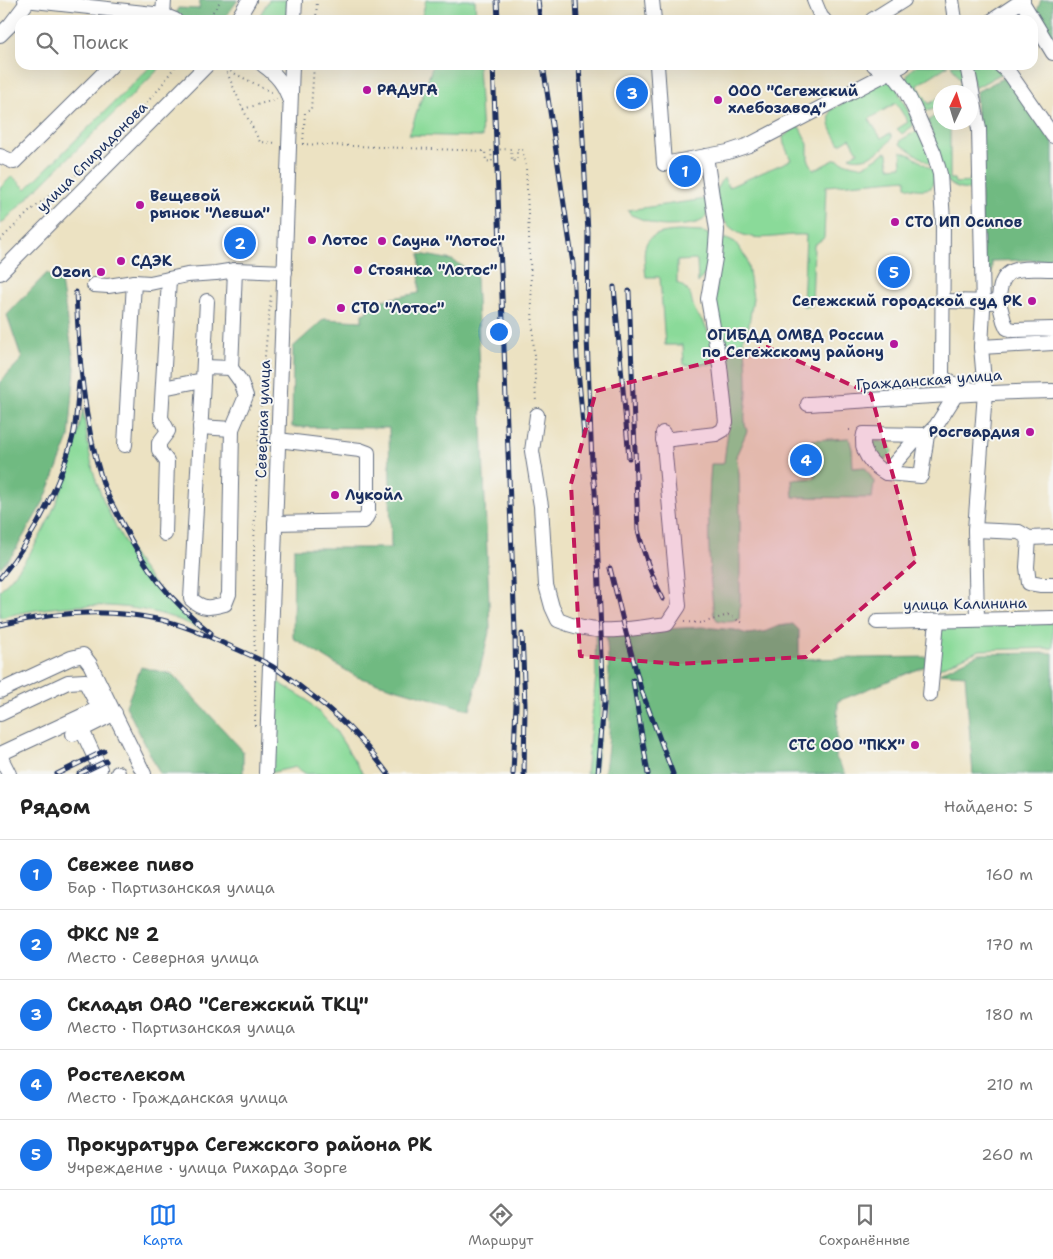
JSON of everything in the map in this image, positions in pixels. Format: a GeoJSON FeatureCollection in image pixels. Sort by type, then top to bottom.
{"type":"FeatureCollection","features":[{"type":"Feature","properties":{"kind":"street"},"geometry":{"type":"LineString","coordinates":[[17,15],[28,0],[142,15]]}},
{"type":"Feature","properties":{"kind":"street"},"geometry":{"type":"LineString","coordinates":[[164,0],[165,15]]}},
{"type":"Feature","properties":{"kind":"street"},"geometry":{"type":"LineString","coordinates":[[240,15],[250,0]]}},
{"type":"Feature","properties":{"kind":"street"},"geometry":{"type":"LineString","coordinates":[[294,15],[295,0]]}},
{"type":"Feature","properties":{"kind":"street"},"geometry":{"type":"LineString","coordinates":[[652,0],[654,15]]}},
{"type":"Feature","properties":{"kind":"street"},"geometry":{"type":"LineString","coordinates":[[814,0],[820,15]]}},
{"type":"Feature","properties":{"kind":"street"},"geometry":{"type":"LineString","coordinates":[[880,15],[904,0]]}},
{"type":"Feature","properties":{"kind":"street"},"geometry":{"type":"LineString","coordinates":[[952,0],[954,15]]}},
{"type":"Feature","properties":{"kind":"street"},"geometry":{"type":"LineString","coordinates":[[1000,15],[1022,0],[1031,15]]}},
{"type":"Feature","properties":{"kind":"street"},"geometry":{"type":"LineString","coordinates":[[0,35],[15,18]]}},
{"type":"Feature","properties":{"kind":"street"},"geometry":{"type":"LineString","coordinates":[[1038,27],[1053,53]]}},
{"type":"Feature","properties":{"kind":"street"},"geometry":{"type":"LineString","coordinates":[[0,156],[14,162],[107,70]]}},
{"type":"Feature","properties":{"kind":"street","name":"улица Спиридонова"},"geometry":{"type":"LineString","coordinates":[[0,273],[202,70]]}},
{"type":"Feature","properties":{"kind":"street"},"geometry":{"type":"LineString","coordinates":[[271,70],[286,89],[291,105]]}},
{"type":"Feature","properties":{"kind":"street","name":"Северная улица"},"geometry":{"type":"LineString","coordinates":[[266,774],[285,272],[296,144],[291,105],[292,70]]}},
{"type":"Feature","properties":{"kind":"street"},"geometry":{"type":"LineString","coordinates":[[657,70],[664,164],[749,145],[893,70]]}},
{"type":"Feature","properties":{"kind":"street"},"geometry":{"type":"LineString","coordinates":[[862,86],[865,70]]}},
{"type":"Feature","properties":{"kind":"street"},"geometry":{"type":"LineString","coordinates":[[898,70],[934,154],[940,174],[943,221],[942,377],[963,388],[985,392]]}},
{"type":"Feature","properties":{"kind":"street"},"geometry":{"type":"LineString","coordinates":[[968,70],[980,128],[981,347],[985,392],[975,530],[976,619]]}},
{"type":"Feature","properties":{"kind":"street"},"geometry":{"type":"LineString","coordinates":[[1006,70],[1053,136]]}},
{"type":"Feature","properties":{"kind":"street"},"geometry":{"type":"LineString","coordinates":[[537,415],[532,451],[541,506],[546,585],[558,620],[572,626],[606,632],[667,624],[679,606],[663,436],[716,434],[723,430],[725,426],[721,372],[708,299],[715,258],[717,230],[706,156]]}},
{"type":"Feature","properties":{"kind":"street"},"geometry":{"type":"LineString","coordinates":[[1053,269],[1026,269],[1008,273],[1000,285],[999,302],[1007,328],[1014,330],[1053,329]]}},
{"type":"Feature","properties":{"kind":"street"},"geometry":{"type":"LineString","coordinates":[[94,285],[118,286],[134,282],[150,283],[187,275],[216,274],[235,270],[285,272]]}},
{"type":"Feature","properties":{"kind":"street"},"geometry":{"type":"LineString","coordinates":[[207,300],[191,599],[198,606],[211,608],[225,604],[229,594],[232,428],[246,396],[242,382],[231,368],[235,270]]}},
{"type":"Feature","properties":{"kind":"street"},"geometry":{"type":"LineString","coordinates":[[165,534],[168,461],[159,450],[159,443],[168,431],[161,418],[169,279]]}},
{"type":"Feature","properties":{"kind":"street"},"geometry":{"type":"LineString","coordinates":[[125,446],[134,282]]}},
{"type":"Feature","properties":{"kind":"street"},"geometry":{"type":"LineString","coordinates":[[943,301],[999,302]]}},
{"type":"Feature","properties":{"kind":"street"},"geometry":{"type":"LineString","coordinates":[[981,347],[1053,343]]}},
{"type":"Feature","properties":{"kind":"street"},"geometry":{"type":"LineString","coordinates":[[163,388],[204,373],[231,368]]}},
{"type":"Feature","properties":{"kind":"street","name":"Гражданская улица"},"geometry":{"type":"LineString","coordinates":[[808,404],[955,396],[985,392],[1053,391]]}},
{"type":"Feature","properties":{"kind":"street"},"geometry":{"type":"LineString","coordinates":[[886,473],[915,440],[927,435],[936,426],[955,396]]}},
{"type":"Feature","properties":{"kind":"street"},"geometry":{"type":"LineString","coordinates":[[200,427],[232,428]]}},
{"type":"Feature","properties":{"kind":"street"},"geometry":{"type":"LineString","coordinates":[[864,434],[927,435],[921,476],[886,473],[873,465],[866,455],[863,446],[864,434]]}},
{"type":"Feature","properties":{"kind":"street"},"geometry":{"type":"LineString","coordinates":[[275,524],[364,521],[368,514],[368,453],[360,450],[278,440]]}},
{"type":"Feature","properties":{"kind":"street"},"geometry":{"type":"LineString","coordinates":[[975,530],[1020,532],[1029,538],[1053,537]]}},
{"type":"Feature","properties":{"kind":"street"},"geometry":{"type":"LineString","coordinates":[[1029,538],[1027,567],[1029,583],[1053,585]]}},
{"type":"Feature","properties":{"kind":"street","name":"улица Калинина"},"geometry":{"type":"LineString","coordinates":[[877,622],[1053,618]]}},
{"type":"Feature","properties":{"kind":"street"},"geometry":{"type":"LineString","coordinates":[[930,695],[937,621]]}},
{"type":"Feature","properties":{"kind":"street"},"geometry":{"type":"LineString","coordinates":[[0,691],[71,658],[83,655],[90,664],[106,713]]}},
{"type":"Feature","properties":{"kind":"street"},"geometry":{"type":"LineString","coordinates":[[0,714],[68,682],[85,681],[144,774]]}},
{"type":"Feature","properties":{"kind":"street"},"geometry":{"type":"LineString","coordinates":[[89,774],[100,769],[78,732],[106,713]]}},
{"type":"Feature","properties":{"kind":"street"},"geometry":{"type":"LineString","coordinates":[[9,774],[0,755],[106,713]]}},
{"type":"Feature","properties":{"kind":"path"},"geometry":{"type":"LineString","coordinates":[[210,15],[220,0]]}},
{"type":"Feature","properties":{"kind":"path"},"geometry":{"type":"LineString","coordinates":[[316,15],[317,0]]}},
{"type":"Feature","properties":{"kind":"path"},"geometry":{"type":"LineString","coordinates":[[102,152],[158,90],[172,70]]}},
{"type":"Feature","properties":{"kind":"path"},"geometry":{"type":"LineString","coordinates":[[226,70],[242,109],[260,142],[485,151],[486,162],[492,162],[491,150],[511,149],[512,161],[517,160],[517,149],[522,149],[526,166],[537,415]]}},
{"type":"Feature","properties":{"kind":"path"},"geometry":{"type":"LineString","coordinates":[[229,70],[282,97],[242,109]]}},
{"type":"Feature","properties":{"kind":"path"},"geometry":{"type":"LineString","coordinates":[[296,144],[305,112],[311,110],[314,70]]}},
{"type":"Feature","properties":{"kind":"path"},"geometry":{"type":"LineString","coordinates":[[306,98],[311,99]]}},
{"type":"Feature","properties":{"kind":"path"},"geometry":{"type":"LineString","coordinates":[[0,240],[30,211],[96,159]]}},
{"type":"Feature","properties":{"kind":"path"},"geometry":{"type":"LineString","coordinates":[[255,726],[254,556],[261,395],[271,290]]}},
{"type":"Feature","properties":{"kind":"path"},"geometry":{"type":"LineString","coordinates":[[669,621],[702,623],[728,615],[745,624]]}},
{"type":"Feature","properties":{"kind":"highlighted area"},"geometry":{"type":"Polygon","coordinates":[[[767,347],[871,394],[916,561],[806,657],[678,664],[580,656],[571,484],[596,391],[767,347]]]}},
{"type":"Feature","properties":{"kind":"green space"},"geometry":{"type":"Polygon","coordinates":[[[200,0],[238,0],[227,15],[176,14],[178,8],[199,9],[200,0]]]}},
{"type":"Feature","properties":{"kind":"green space"},"geometry":{"type":"Polygon","coordinates":[[[269,0],[288,0],[287,15],[260,15],[269,0]]]}},
{"type":"Feature","properties":{"kind":"green space"},"geometry":{"type":"Polygon","coordinates":[[[426,0],[475,0],[476,15],[422,15],[426,0]]]}},
{"type":"Feature","properties":{"kind":"green space"},"geometry":{"type":"Polygon","coordinates":[[[1041,0],[1053,0],[1053,41],[1038,15],[1036,14],[1041,0]]]}},
{"type":"Feature","properties":{"kind":"green space"},"geometry":{"type":"Polygon","coordinates":[[[147,70],[158,70],[0,225],[0,188],[12,176],[26,189],[147,70]]]}},
{"type":"Feature","properties":{"kind":"green space"},"geometry":{"type":"Polygon","coordinates":[[[431,70],[478,70],[482,137],[409,135],[431,70]]]}},
{"type":"Feature","properties":{"kind":"green space"},"geometry":{"type":"Polygon","coordinates":[[[910,70],[941,70],[917,85],[929,104],[933,101],[933,109],[926,111],[920,109],[910,91],[907,80],[910,70]]]}},
{"type":"Feature","properties":{"kind":"green space"},"geometry":{"type":"Polygon","coordinates":[[[954,70],[965,70],[967,85],[959,85],[962,83],[954,70]]]}},
{"type":"Feature","properties":{"kind":"green space"},"geometry":{"type":"Polygon","coordinates":[[[970,70],[1000,70],[1002,73],[978,86],[974,85],[970,70]]]}},
{"type":"Feature","properties":{"kind":"green space"},"geometry":{"type":"Polygon","coordinates":[[[1007,76],[1053,142],[1053,260],[992,261],[991,298],[985,298],[978,130],[978,91],[1007,76]]]}},
{"type":"Feature","properties":{"kind":"green space"},"geometry":{"type":"Polygon","coordinates":[[[889,80],[893,81],[913,121],[913,126],[902,134],[897,129],[908,122],[896,103],[869,119],[881,138],[890,133],[892,137],[889,142],[879,151],[867,157],[849,157],[858,152],[850,138],[840,144],[837,140],[830,124],[831,110],[889,80]]]}},
{"type":"Feature","properties":{"kind":"green space"},"geometry":{"type":"Polygon","coordinates":[[[933,117],[933,130],[950,130],[950,179],[954,179],[955,183],[970,182],[970,178],[974,178],[977,187],[964,189],[955,187],[945,178],[928,121],[933,117]]]}},
{"type":"Feature","properties":{"kind":"green space"},"geometry":{"type":"Polygon","coordinates":[[[796,127],[800,128],[808,144],[808,159],[814,170],[836,159],[858,166],[867,164],[886,152],[888,153],[889,167],[902,166],[901,151],[911,155],[933,170],[935,178],[931,188],[925,189],[915,189],[906,186],[906,179],[826,186],[824,238],[814,245],[812,306],[803,306],[806,235],[764,238],[744,235],[735,231],[725,221],[719,213],[716,202],[718,187],[724,178],[729,187],[791,160],[783,137],[796,127]]]}},
{"type":"Feature","properties":{"kind":"green space"},"geometry":{"type":"Polygon","coordinates":[[[915,132],[920,132],[935,167],[900,144],[901,140],[915,132]]]}},
{"type":"Feature","properties":{"kind":"green space"},"geometry":{"type":"Polygon","coordinates":[[[706,199],[707,211],[705,218],[697,223],[690,224],[674,226],[657,225],[631,215],[628,210],[706,199]]]}},
{"type":"Feature","properties":{"kind":"green space"},"geometry":{"type":"Polygon","coordinates":[[[679,231],[703,232],[711,238],[709,269],[698,283],[697,260],[677,261],[677,283],[687,290],[691,296],[696,312],[707,329],[716,364],[684,365],[683,345],[665,345],[660,278],[646,277],[644,256],[647,242],[651,237],[658,234],[679,231]]]}},
{"type":"Feature","properties":{"kind":"green space"},"geometry":{"type":"Polygon","coordinates":[[[723,239],[735,242],[747,259],[753,298],[748,331],[743,339],[746,367],[745,425],[747,431],[736,456],[739,473],[740,518],[739,619],[728,622],[717,620],[714,615],[709,540],[711,464],[723,464],[724,462],[729,424],[715,301],[723,239]]]}},
{"type":"Feature","properties":{"kind":"green space"},"geometry":{"type":"Polygon","coordinates":[[[420,254],[452,260],[476,274],[490,628],[470,710],[357,677],[293,638],[294,548],[391,548],[389,428],[292,427],[293,347],[324,319],[362,321],[362,314],[367,312],[367,305],[372,302],[419,293],[420,254]]]}},
{"type":"Feature","properties":{"kind":"green space"},"geometry":{"type":"Polygon","coordinates":[[[47,273],[61,282],[75,368],[69,438],[44,501],[13,554],[0,568],[0,382],[22,359],[7,315],[47,273]]]}},
{"type":"Feature","properties":{"kind":"green space"},"geometry":{"type":"Polygon","coordinates":[[[83,409],[93,470],[104,502],[120,534],[140,565],[161,592],[204,630],[160,614],[116,606],[56,607],[0,618],[0,590],[17,572],[31,551],[55,506],[72,458],[83,409]]]}},
{"type":"Feature","properties":{"kind":"green space"},"geometry":{"type":"Polygon","coordinates":[[[849,438],[852,449],[853,468],[865,467],[874,482],[872,498],[793,497],[792,480],[815,478],[813,440],[849,438]]]}},
{"type":"Feature","properties":{"kind":"green space"},"geometry":{"type":"Polygon","coordinates":[[[878,441],[889,444],[892,451],[886,460],[877,460],[870,449],[872,443],[878,441]]]}},
{"type":"Feature","properties":{"kind":"green space"},"geometry":{"type":"Polygon","coordinates":[[[1053,623],[1053,648],[980,650],[937,669],[942,626],[1053,623]]]}},
{"type":"Feature","properties":{"kind":"green space"},"geometry":{"type":"Polygon","coordinates":[[[793,624],[799,630],[799,659],[929,657],[926,666],[838,701],[836,758],[846,774],[604,774],[610,721],[606,632],[702,627],[735,630],[747,634],[764,632],[779,626],[793,624]]]}},
{"type":"Feature","properties":{"kind":"green space"},"geometry":{"type":"Polygon","coordinates":[[[595,626],[598,627],[601,704],[600,734],[595,774],[586,774],[596,675],[595,626]]]}},
{"type":"Feature","properties":{"kind":"green space"},"geometry":{"type":"Polygon","coordinates":[[[1053,653],[1053,774],[973,774],[965,675],[939,673],[979,654],[1053,653]]]}},
{"type":"Feature","properties":{"kind":"green space"},"geometry":{"type":"Polygon","coordinates":[[[141,667],[172,674],[243,751],[243,774],[160,774],[126,706],[141,667]]]}},
{"type":"Feature","properties":{"kind":"green space"},"geometry":{"type":"Polygon","coordinates":[[[273,679],[306,699],[334,728],[363,774],[306,774],[296,767],[269,773],[273,679]]]}},
{"type":"Feature","properties":{"kind":"railway"},"geometry":{"type":"LineString","coordinates":[[497,0],[498,15]]}},
{"type":"Feature","properties":{"kind":"railway"},"geometry":{"type":"LineString","coordinates":[[538,0],[540,15]]}},
{"type":"Feature","properties":{"kind":"railway"},"geometry":{"type":"LineString","coordinates":[[576,0],[577,15]]}},
{"type":"Feature","properties":{"kind":"railway"},"geometry":{"type":"LineString","coordinates":[[493,70],[515,631],[516,705],[513,774]]}},
{"type":"Feature","properties":{"kind":"railway"},"geometry":{"type":"LineString","coordinates":[[544,70],[573,264],[577,358],[584,436]]}},
{"type":"Feature","properties":{"kind":"railway"},"geometry":{"type":"LineString","coordinates":[[579,70],[588,233],[587,337],[604,703],[598,774]]}},
{"type":"Feature","properties":{"kind":"railway"},"geometry":{"type":"LineString","coordinates":[[614,287],[629,458]]}},
{"type":"Feature","properties":{"kind":"railway"},"geometry":{"type":"LineString","coordinates":[[629,291],[638,530],[648,565],[663,599]]}},
{"type":"Feature","properties":{"kind":"railway"},"geometry":{"type":"LineString","coordinates":[[76,292],[86,411],[102,480],[113,506],[149,569],[170,596],[211,633]]}},
{"type":"Feature","properties":{"kind":"railway"},"geometry":{"type":"LineString","coordinates":[[0,578],[34,530],[52,495],[74,433],[79,383]]}},
{"type":"Feature","properties":{"kind":"railway"},"geometry":{"type":"LineString","coordinates":[[610,568],[641,689],[673,774]]}},
{"type":"Feature","properties":{"kind":"railway"},"geometry":{"type":"LineString","coordinates":[[0,625],[40,617],[101,613],[142,616],[170,622],[193,630],[262,661],[285,675],[349,727],[388,774]]}},
{"type":"Feature","properties":{"kind":"railway"},"geometry":{"type":"LineString","coordinates":[[522,634],[525,705],[524,774]]}},
{"type":"Feature","properties":{"kind":"railway"},"geometry":{"type":"LineString","coordinates":[[633,680],[648,774]]}},
{"type":"Feature","properties":{"kind":"railway"},"geometry":{"type":"LineString","coordinates":[[57,774],[104,751]]}},
{"type":"Feature","properties":{"kind":"railway"},"geometry":{"type":"LineString","coordinates":[[79,774],[106,761]]}},
{"type":"Feature","properties":{"kind":"place","name":"РАДУГА"},"geometry":{"type":"Point","coordinates":[367,90]}},
{"type":"Feature","properties":{"kind":"place","name":"Склады ОАО \"Сегежский ТКЦ\""},"geometry":{"type":"Point","coordinates":[632,93]}},
{"type":"Feature","properties":{"kind":"place","name":"ООО \"Сегежский хлебозавод\""},"geometry":{"type":"Point","coordinates":[718,100]}},
{"type":"Feature","properties":{"kind":"place","name":"Свежее пиво"},"geometry":{"type":"Point","coordinates":[685,171]}},
{"type":"Feature","properties":{"kind":"place","name":"Вещевой рынок \"Левша\""},"geometry":{"type":"Point","coordinates":[140,205]}},
{"type":"Feature","properties":{"kind":"place","name":"СТО ИП Осипов"},"geometry":{"type":"Point","coordinates":[895,222]}},
{"type":"Feature","properties":{"kind":"place","name":"Лотос"},"geometry":{"type":"Point","coordinates":[312,240]}},
{"type":"Feature","properties":{"kind":"place","name":"Сауна \"Лотос\""},"geometry":{"type":"Point","coordinates":[382,241]}},
{"type":"Feature","properties":{"kind":"place","name":"ФКС № 2"},"geometry":{"type":"Point","coordinates":[240,243]}},
{"type":"Feature","properties":{"kind":"place","name":"СДЭК"},"geometry":{"type":"Point","coordinates":[121,261]}},
{"type":"Feature","properties":{"kind":"place","name":"Стоянка \"Лотос\""},"geometry":{"type":"Point","coordinates":[358,270]}},
{"type":"Feature","properties":{"kind":"place","name":"Ozon"},"geometry":{"type":"Point","coordinates":[101,272]}},
{"type":"Feature","properties":{"kind":"place","name":"Прокуратура Сегежского района РК"},"geometry":{"type":"Point","coordinates":[894,272]}},
{"type":"Feature","properties":{"kind":"place","name":"Сегежский городской суд РК"},"geometry":{"type":"Point","coordinates":[1032,301]}},
{"type":"Feature","properties":{"kind":"place","name":"СТО \"Лотос\""},"geometry":{"type":"Point","coordinates":[341,308]}},
{"type":"Feature","properties":{"kind":"place","name":"ОГИБДД ОМВД России по Сегежскому району"},"geometry":{"type":"Point","coordinates":[894,344]}},
{"type":"Feature","properties":{"kind":"place","name":"Росгвардия"},"geometry":{"type":"Point","coordinates":[1030,432]}},
{"type":"Feature","properties":{"kind":"place","name":"Ростелеком"},"geometry":{"type":"Point","coordinates":[806,460]}},
{"type":"Feature","properties":{"kind":"place","name":"Лукойл"},"geometry":{"type":"Point","coordinates":[335,495]}},
{"type":"Feature","properties":{"kind":"place","name":"СТС ООО \"ПКХ\""},"geometry":{"type":"Point","coordinates":[915,745]}}]}
